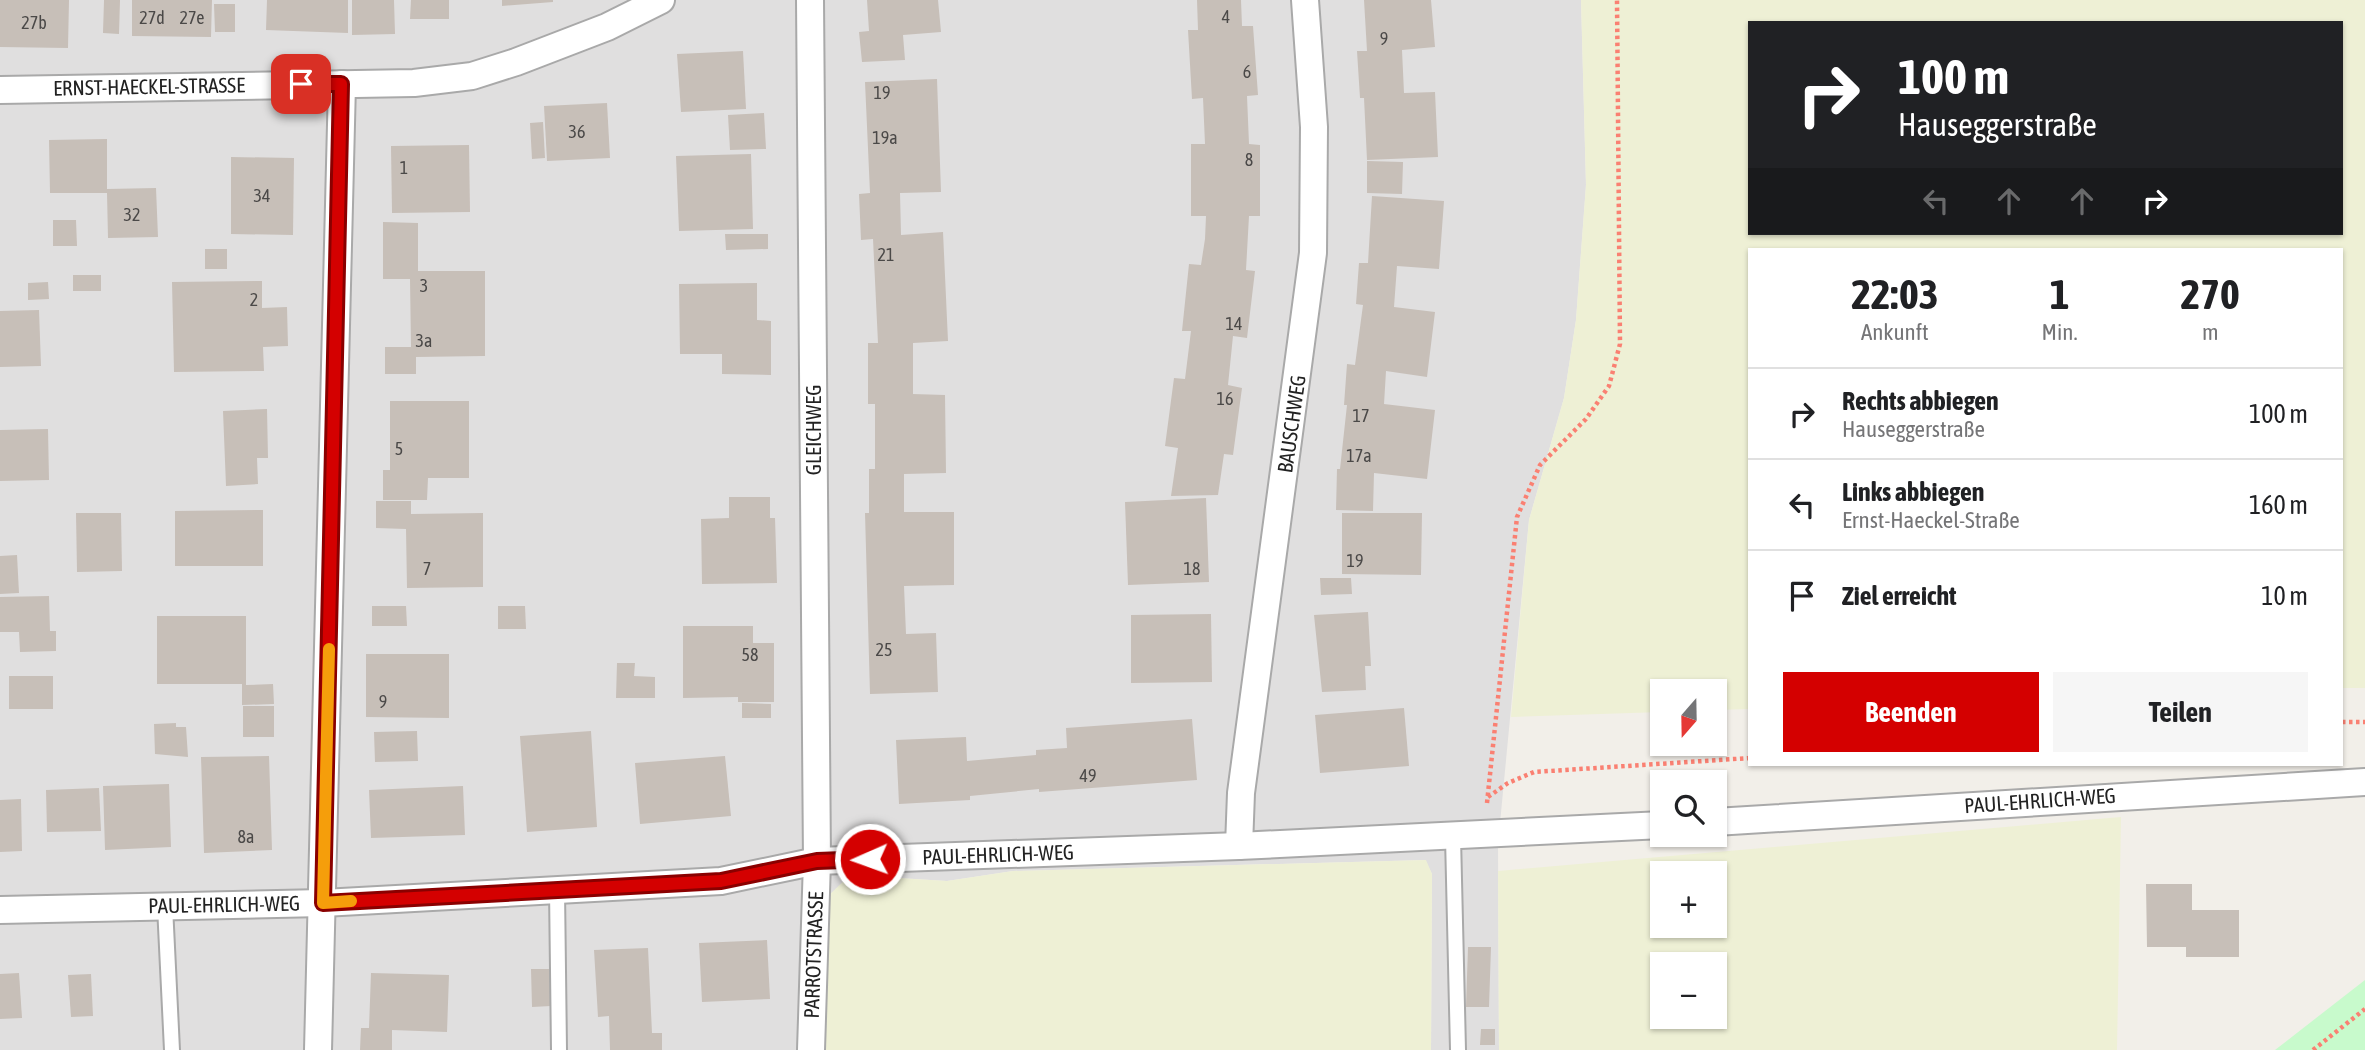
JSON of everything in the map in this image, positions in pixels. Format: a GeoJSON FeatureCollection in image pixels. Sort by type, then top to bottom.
{"type":"FeatureCollection","features":[{"type":"Feature","properties":{"kind":"street","name":"ERNST-HAECKEL-STRASSE"},"geometry":{"type":"LineString","coordinates":[[0,90],[414,83],[471,76],[607,27],[660,0]]}},
{"type":"Feature","properties":{"kind":"street","name":"GLEICHWEG"},"geometry":{"type":"LineString","coordinates":[[810,0],[817,861]]}},
{"type":"Feature","properties":{"kind":"street","name":"BAUSCHWEG"},"geometry":{"type":"LineString","coordinates":[[1239,846],[1241,793],[1313,253],[1314,127],[1305,0]]}},
{"type":"Feature","properties":{"kind":"street"},"geometry":{"type":"LineString","coordinates":[[318,1050],[341,84]]}},
{"type":"Feature","properties":{"kind":"street","name":"PAUL-EHRLICH-WEG"},"geometry":{"type":"LineString","coordinates":[[1727,821],[2365,782]]}},
{"type":"Feature","properties":{"kind":"street","name":"PAUL-EHRLICH-WEG"},"geometry":{"type":"LineString","coordinates":[[0,910],[323,903],[721,881],[817,861],[1487,836],[1650,826]]}},
{"type":"Feature","properties":{"kind":"street","name":"PARROTSTRASSE"},"geometry":{"type":"LineString","coordinates":[[811,1050],[817,861]]}},
{"type":"Feature","properties":{"kind":"lane"},"geometry":{"type":"LineString","coordinates":[[1453,837],[1458,1050]]}},
{"type":"Feature","properties":{"kind":"lane"},"geometry":{"type":"LineString","coordinates":[[557,890],[559,1050]]}},
{"type":"Feature","properties":{"kind":"lane"},"geometry":{"type":"LineString","coordinates":[[165,906],[172,1050]]}},
{"type":"Feature","properties":{"kind":"path"},"geometry":{"type":"LineString","coordinates":[[1487,836],[1488,797],[1517,517],[1540,465],[1586,419],[1609,386],[1620,344],[1617,0]]}},
{"type":"Feature","properties":{"kind":"path"},"geometry":{"type":"LineString","coordinates":[[2343,722],[2365,722]]}},
{"type":"Feature","properties":{"kind":"path"},"geometry":{"type":"LineString","coordinates":[[1453,837],[1488,797],[1508,783],[1534,772],[1748,758]]}},
{"type":"Feature","properties":{"kind":"path"},"geometry":{"type":"LineString","coordinates":[[2313,1050],[2365,1009]]}},
{"type":"Feature","properties":{"kind":"shaded area"},"geometry":{"type":"Polygon","coordinates":[[[0,0],[1581,0],[1586,185],[1576,320],[1564,398],[1529,520],[1498,844],[1499,1050],[1431,1050],[1432,874],[1425,860],[1013,871],[947,881],[850,875],[819,1050],[0,1050],[0,0]]]}},
{"type":"Feature","properties":{"kind":"green space"},"geometry":{"type":"Polygon","coordinates":[[[1581,0],[2365,0],[2365,688],[2343,688],[2343,248],[1748,248],[1748,709],[1727,710],[1727,679],[1650,679],[1650,712],[1511,717],[1529,520],[1564,398],[1576,320],[1586,185],[1581,0]]]}},
{"type":"Feature","properties":{"kind":"green space"},"geometry":{"type":"Polygon","coordinates":[[[2121,817],[2117,1050],[1499,1050],[1498,871],[2121,817]]]}},
{"type":"Feature","properties":{"kind":"green space"},"geometry":{"type":"Polygon","coordinates":[[[1426,860],[1432,874],[1431,1050],[819,1050],[826,898],[850,875],[947,881],[1013,871],[1426,860]]]}},
{"type":"Feature","properties":{"kind":"green space"},"geometry":{"type":"Polygon","coordinates":[[[2365,980],[2365,1050],[2275,1050],[2365,980]]]}},
{"type":"Feature","properties":{"kind":"building"},"geometry":{"type":"Polygon","coordinates":[[[0,0],[69,0],[68,48],[0,47],[0,0]]]}},
{"type":"Feature","properties":{"kind":"building"},"geometry":{"type":"Polygon","coordinates":[[[104,0],[120,0],[119,34],[103,33],[104,0]]]}},
{"type":"Feature","properties":{"kind":"building"},"geometry":{"type":"Polygon","coordinates":[[[132,0],[212,0],[211,37],[132,36],[132,0]]]}},
{"type":"Feature","properties":{"kind":"building"},"geometry":{"type":"Polygon","coordinates":[[[267,0],[348,0],[348,33],[266,30],[267,0]]]}},
{"type":"Feature","properties":{"kind":"building"},"geometry":{"type":"Polygon","coordinates":[[[352,0],[394,0],[395,34],[352,35],[352,0]]]}},
{"type":"Feature","properties":{"kind":"building"},"geometry":{"type":"Polygon","coordinates":[[[411,0],[449,0],[449,19],[410,19],[411,0]]]}},
{"type":"Feature","properties":{"kind":"building"},"geometry":{"type":"Polygon","coordinates":[[[502,0],[553,0],[553,2],[502,6],[502,0]]]}},
{"type":"Feature","properties":{"kind":"building"},"geometry":{"type":"Polygon","coordinates":[[[867,0],[938,0],[941,32],[903,35],[905,60],[862,62],[859,32],[869,31],[867,0]]]}},
{"type":"Feature","properties":{"kind":"building"},"geometry":{"type":"Polygon","coordinates":[[[1197,0],[1241,0],[1242,26],[1253,26],[1258,95],[1247,96],[1249,144],[1260,145],[1260,216],[1249,216],[1246,270],[1255,271],[1247,338],[1233,336],[1228,385],[1242,388],[1233,455],[1224,454],[1218,495],[1171,496],[1178,448],[1165,446],[1174,378],[1185,379],[1191,331],[1182,331],[1189,264],[1201,265],[1205,239],[1206,216],[1191,216],[1191,144],[1205,144],[1203,98],[1192,99],[1188,30],[1198,30],[1197,0]]]}},
{"type":"Feature","properties":{"kind":"building"},"geometry":{"type":"Polygon","coordinates":[[[1364,0],[1431,0],[1435,47],[1402,50],[1404,93],[1435,92],[1438,157],[1367,160],[1364,98],[1360,98],[1357,51],[1367,51],[1364,0]]]}},
{"type":"Feature","properties":{"kind":"building"},"geometry":{"type":"Polygon","coordinates":[[[214,4],[235,4],[235,32],[215,32],[214,4]]]}},
{"type":"Feature","properties":{"kind":"building"},"geometry":{"type":"Polygon","coordinates":[[[743,51],[746,109],[681,112],[677,54],[743,51]]]}},
{"type":"Feature","properties":{"kind":"building"},"geometry":{"type":"Polygon","coordinates":[[[937,79],[941,192],[900,193],[901,235],[943,232],[948,341],[913,343],[913,394],[945,395],[946,473],[904,474],[904,512],[954,512],[954,585],[904,586],[906,634],[936,633],[938,692],[870,694],[865,513],[869,513],[869,469],[875,469],[875,404],[868,404],[868,343],[878,343],[873,239],[861,240],[859,194],[870,193],[865,82],[937,79]]]}},
{"type":"Feature","properties":{"kind":"building"},"geometry":{"type":"Polygon","coordinates":[[[607,103],[610,158],[547,161],[544,106],[607,103]]]}},
{"type":"Feature","properties":{"kind":"building"},"geometry":{"type":"Polygon","coordinates":[[[764,113],[766,149],[730,150],[728,115],[764,113]]]}},
{"type":"Feature","properties":{"kind":"building"},"geometry":{"type":"Polygon","coordinates":[[[543,122],[545,158],[532,159],[530,123],[543,122]]]}},
{"type":"Feature","properties":{"kind":"building"},"geometry":{"type":"Polygon","coordinates":[[[107,139],[107,189],[156,188],[158,237],[108,238],[107,193],[50,193],[49,140],[107,139]]]}},
{"type":"Feature","properties":{"kind":"building"},"geometry":{"type":"Polygon","coordinates":[[[469,145],[470,212],[392,213],[391,146],[469,145]]]}},
{"type":"Feature","properties":{"kind":"building"},"geometry":{"type":"Polygon","coordinates":[[[751,154],[753,229],[679,231],[676,156],[751,154]]]}},
{"type":"Feature","properties":{"kind":"building"},"geometry":{"type":"Polygon","coordinates":[[[231,157],[294,158],[293,235],[231,234],[231,157]]]}},
{"type":"Feature","properties":{"kind":"building"},"geometry":{"type":"Polygon","coordinates":[[[1367,161],[1403,162],[1402,194],[1367,193],[1367,161]]]}},
{"type":"Feature","properties":{"kind":"building"},"geometry":{"type":"Polygon","coordinates":[[[1372,196],[1444,201],[1439,269],[1397,266],[1394,307],[1435,312],[1427,377],[1386,371],[1384,404],[1435,410],[1427,479],[1374,473],[1373,511],[1336,510],[1337,469],[1340,469],[1347,405],[1344,405],[1347,364],[1355,365],[1363,305],[1356,304],[1359,263],[1368,263],[1372,196]]]}},
{"type":"Feature","properties":{"kind":"building"},"geometry":{"type":"Polygon","coordinates":[[[53,220],[76,220],[77,246],[53,246],[53,220]]]}},
{"type":"Feature","properties":{"kind":"building"},"geometry":{"type":"Polygon","coordinates":[[[383,222],[418,223],[418,271],[485,271],[485,356],[416,357],[416,374],[385,374],[385,347],[411,347],[410,279],[383,279],[383,222]]]}},
{"type":"Feature","properties":{"kind":"building"},"geometry":{"type":"Polygon","coordinates":[[[725,234],[768,234],[768,249],[726,250],[725,234]]]}},
{"type":"Feature","properties":{"kind":"building"},"geometry":{"type":"Polygon","coordinates":[[[205,249],[227,249],[227,269],[205,269],[205,249]]]}},
{"type":"Feature","properties":{"kind":"building"},"geometry":{"type":"Polygon","coordinates":[[[73,275],[101,275],[101,291],[73,291],[73,275]]]}},
{"type":"Feature","properties":{"kind":"building"},"geometry":{"type":"Polygon","coordinates":[[[262,281],[262,308],[287,307],[288,346],[263,347],[264,371],[174,372],[172,282],[262,281]]]}},
{"type":"Feature","properties":{"kind":"building"},"geometry":{"type":"Polygon","coordinates":[[[48,282],[49,299],[28,300],[28,283],[48,282]]]}},
{"type":"Feature","properties":{"kind":"building"},"geometry":{"type":"Polygon","coordinates":[[[757,283],[757,320],[771,321],[771,375],[722,374],[722,354],[680,354],[679,284],[757,283]]]}},
{"type":"Feature","properties":{"kind":"building"},"geometry":{"type":"Polygon","coordinates":[[[39,310],[41,366],[0,367],[0,311],[39,310]]]}},
{"type":"Feature","properties":{"kind":"building"},"geometry":{"type":"Polygon","coordinates":[[[390,401],[469,401],[469,478],[428,478],[427,500],[383,500],[383,470],[390,470],[390,401]]]}},
{"type":"Feature","properties":{"kind":"building"},"geometry":{"type":"Polygon","coordinates":[[[267,409],[268,458],[257,458],[258,484],[226,486],[223,411],[267,409]]]}},
{"type":"Feature","properties":{"kind":"building"},"geometry":{"type":"Polygon","coordinates":[[[48,429],[49,480],[0,481],[0,430],[48,429]]]}},
{"type":"Feature","properties":{"kind":"building"},"geometry":{"type":"Polygon","coordinates":[[[729,497],[770,497],[770,518],[775,518],[777,583],[702,584],[701,519],[729,518],[729,497]]]}},
{"type":"Feature","properties":{"kind":"building"},"geometry":{"type":"Polygon","coordinates":[[[1206,498],[1209,582],[1128,585],[1125,502],[1206,498]]]}},
{"type":"Feature","properties":{"kind":"building"},"geometry":{"type":"Polygon","coordinates":[[[376,501],[411,501],[411,514],[483,513],[483,587],[407,588],[406,529],[376,528],[376,501]]]}},
{"type":"Feature","properties":{"kind":"building"},"geometry":{"type":"Polygon","coordinates":[[[263,510],[263,566],[175,566],[175,511],[263,510]]]}},
{"type":"Feature","properties":{"kind":"building"},"geometry":{"type":"Polygon","coordinates":[[[76,513],[121,513],[122,571],[77,572],[76,513]]]}},
{"type":"Feature","properties":{"kind":"building"},"geometry":{"type":"Polygon","coordinates":[[[1342,513],[1422,513],[1421,575],[1342,574],[1342,513]]]}},
{"type":"Feature","properties":{"kind":"building"},"geometry":{"type":"Polygon","coordinates":[[[17,555],[19,593],[0,594],[0,556],[17,555]]]}},
{"type":"Feature","properties":{"kind":"building"},"geometry":{"type":"Polygon","coordinates":[[[1320,578],[1351,578],[1352,594],[1321,595],[1320,578]]]}},
{"type":"Feature","properties":{"kind":"building"},"geometry":{"type":"Polygon","coordinates":[[[49,596],[50,631],[56,631],[56,651],[20,652],[19,632],[0,632],[0,597],[49,596]]]}},
{"type":"Feature","properties":{"kind":"building"},"geometry":{"type":"Polygon","coordinates":[[[372,606],[406,606],[407,626],[372,626],[372,606]]]}},
{"type":"Feature","properties":{"kind":"building"},"geometry":{"type":"Polygon","coordinates":[[[498,606],[525,606],[526,629],[498,629],[498,606]]]}},
{"type":"Feature","properties":{"kind":"building"},"geometry":{"type":"Polygon","coordinates":[[[1368,612],[1371,666],[1365,666],[1366,690],[1322,692],[1314,615],[1368,612]]]}},
{"type":"Feature","properties":{"kind":"building"},"geometry":{"type":"Polygon","coordinates":[[[1211,614],[1212,682],[1131,683],[1131,615],[1211,614]]]}},
{"type":"Feature","properties":{"kind":"building"},"geometry":{"type":"Polygon","coordinates":[[[157,616],[246,616],[246,685],[273,684],[274,704],[242,705],[242,684],[157,684],[157,616]]]}},
{"type":"Feature","properties":{"kind":"building"},"geometry":{"type":"Polygon","coordinates":[[[683,626],[753,626],[753,643],[774,643],[774,702],[738,702],[738,697],[683,698],[683,626]]]}},
{"type":"Feature","properties":{"kind":"building"},"geometry":{"type":"Polygon","coordinates":[[[366,654],[449,654],[449,718],[366,717],[366,654]]]}},
{"type":"Feature","properties":{"kind":"building"},"geometry":{"type":"Polygon","coordinates":[[[617,663],[635,663],[634,676],[655,677],[655,698],[616,698],[617,663]]]}},
{"type":"Feature","properties":{"kind":"building"},"geometry":{"type":"Polygon","coordinates":[[[9,676],[53,676],[53,709],[9,709],[9,676]]]}},
{"type":"Feature","properties":{"kind":"building"},"geometry":{"type":"Polygon","coordinates":[[[742,703],[771,704],[771,718],[742,718],[742,703]]]}},
{"type":"Feature","properties":{"kind":"building"},"geometry":{"type":"Polygon","coordinates":[[[243,706],[274,706],[274,737],[243,737],[243,706]]]}},
{"type":"Feature","properties":{"kind":"building"},"geometry":{"type":"Polygon","coordinates":[[[1404,708],[1409,766],[1320,773],[1315,715],[1404,708]]]}},
{"type":"Feature","properties":{"kind":"building"},"geometry":{"type":"Polygon","coordinates":[[[1192,719],[1197,780],[1039,792],[1039,789],[970,796],[970,800],[899,804],[896,740],[966,737],[967,761],[1036,755],[1036,750],[1067,748],[1066,728],[1192,719]]]}},
{"type":"Feature","properties":{"kind":"building"},"geometry":{"type":"Polygon","coordinates":[[[176,723],[176,727],[186,727],[188,757],[155,754],[154,724],[176,723]]]}},
{"type":"Feature","properties":{"kind":"building"},"geometry":{"type":"Polygon","coordinates":[[[417,731],[418,761],[375,762],[374,732],[417,731]]]}},
{"type":"Feature","properties":{"kind":"building"},"geometry":{"type":"Polygon","coordinates":[[[591,731],[597,827],[527,832],[520,736],[591,731]]]}},
{"type":"Feature","properties":{"kind":"building"},"geometry":{"type":"Polygon","coordinates":[[[269,756],[272,850],[204,853],[201,757],[269,756]]]}},
{"type":"Feature","properties":{"kind":"building"},"geometry":{"type":"Polygon","coordinates":[[[725,756],[731,816],[640,824],[635,763],[725,756]]]}},
{"type":"Feature","properties":{"kind":"building"},"geometry":{"type":"Polygon","coordinates":[[[169,784],[171,847],[105,850],[103,786],[169,784]]]}},
{"type":"Feature","properties":{"kind":"building"},"geometry":{"type":"Polygon","coordinates":[[[463,786],[465,835],[371,838],[369,790],[463,786]]]}},
{"type":"Feature","properties":{"kind":"building"},"geometry":{"type":"Polygon","coordinates":[[[99,788],[101,831],[47,832],[46,790],[99,788]]]}},
{"type":"Feature","properties":{"kind":"building"},"geometry":{"type":"Polygon","coordinates":[[[21,799],[22,851],[0,852],[0,800],[21,799]]]}},
{"type":"Feature","properties":{"kind":"building"},"geometry":{"type":"Polygon","coordinates":[[[2146,884],[2192,884],[2192,910],[2239,910],[2239,957],[2186,957],[2186,947],[2147,947],[2146,884]]]}},
{"type":"Feature","properties":{"kind":"building"},"geometry":{"type":"Polygon","coordinates":[[[767,940],[770,999],[702,1002],[699,943],[767,940]]]}},
{"type":"Feature","properties":{"kind":"building"},"geometry":{"type":"Polygon","coordinates":[[[1468,947],[1491,947],[1489,1007],[1466,1007],[1468,947]]]}},
{"type":"Feature","properties":{"kind":"building"},"geometry":{"type":"Polygon","coordinates":[[[648,948],[652,1033],[662,1033],[662,1050],[610,1050],[609,1016],[598,1017],[594,950],[648,948]]]}},
{"type":"Feature","properties":{"kind":"building"},"geometry":{"type":"Polygon","coordinates":[[[531,969],[550,969],[551,1006],[532,1007],[531,969]]]}},
{"type":"Feature","properties":{"kind":"building"},"geometry":{"type":"Polygon","coordinates":[[[19,973],[22,1018],[0,1019],[0,974],[19,973]]]}},
{"type":"Feature","properties":{"kind":"building"},"geometry":{"type":"Polygon","coordinates":[[[371,973],[449,975],[447,1032],[392,1030],[392,1050],[360,1050],[361,1028],[369,1028],[371,973]]]}},
{"type":"Feature","properties":{"kind":"building"},"geometry":{"type":"Polygon","coordinates":[[[91,974],[93,1016],[71,1017],[68,975],[91,974]]]}},
{"type":"Feature","properties":{"kind":"building"},"geometry":{"type":"Polygon","coordinates":[[[1481,1029],[1495,1029],[1495,1045],[1480,1045],[1481,1029]]]}},
{"type":"Feature","properties":{"kind":"slow traffic"},"geometry":{"type":"LineString","coordinates":[[329,649],[323,903],[351,901]]}},
{"type":"Feature","properties":{"kind":"route"},"geometry":{"type":"LineString","coordinates":[[301,84],[341,84],[323,903],[721,881],[817,861],[870,859]]}}]}
